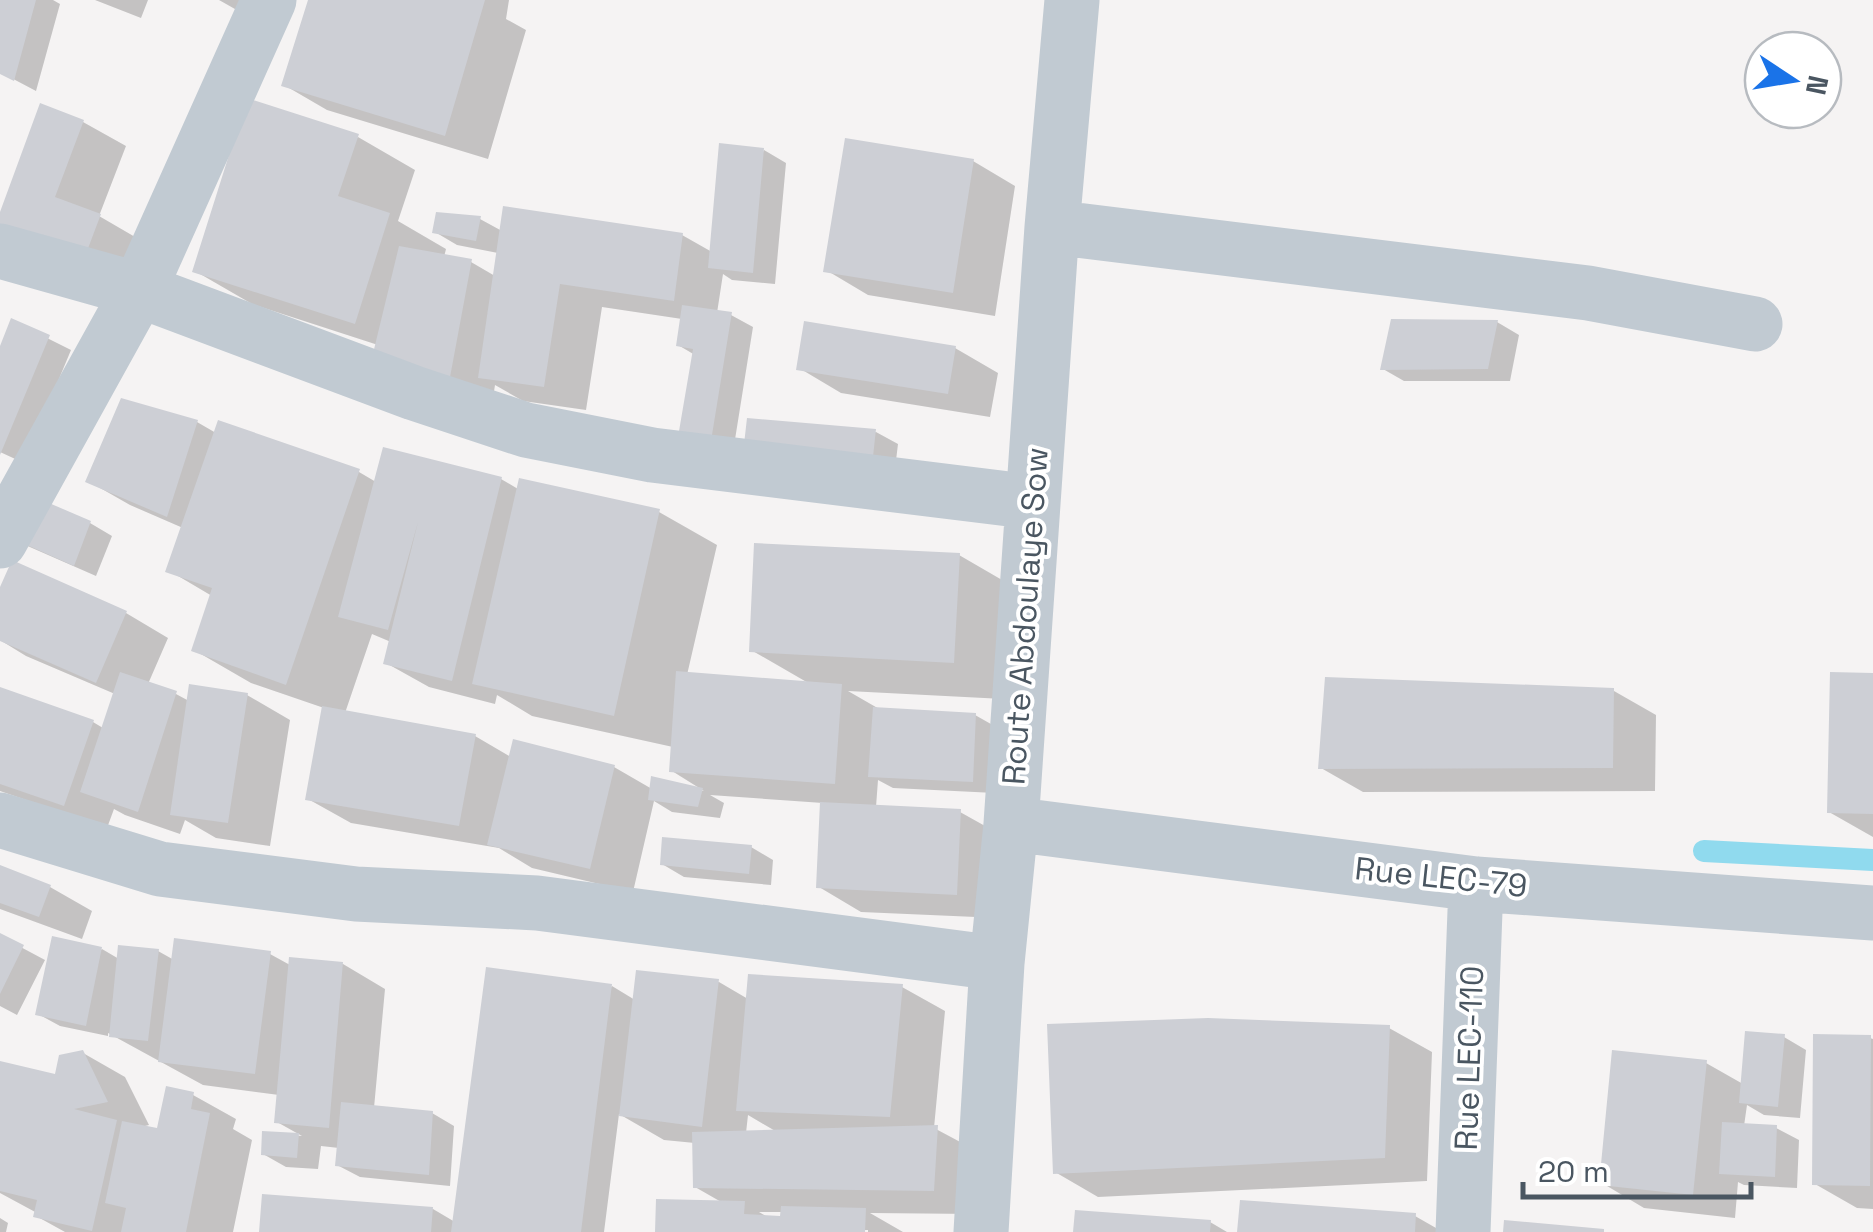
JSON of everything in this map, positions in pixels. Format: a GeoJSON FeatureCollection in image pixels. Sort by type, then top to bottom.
{"type":"FeatureCollection","features":[{"type":"Feature","properties":{"kind":"street"},"geometry":{"type":"LineString","coordinates":[[0,541],[139,290],[270,0]]}},
{"type":"Feature","properties":{"kind":"street","name":"Route Abdoulaye Sow"},"geometry":{"type":"LineString","coordinates":[[981,1232],[996,963],[1011,824],[1052,227],[1072,0]]}},
{"type":"Feature","properties":{"kind":"street"},"geometry":{"type":"LineString","coordinates":[[1052,227],[1588,293],[1755,324]]}},
{"type":"Feature","properties":{"kind":"street"},"geometry":{"type":"LineString","coordinates":[[0,251],[139,290],[414,393],[526,430],[652,455],[1032,502]]}},
{"type":"Feature","properties":{"kind":"street"},"geometry":{"type":"LineString","coordinates":[[0,820],[160,869],[356,894],[537,903],[996,963]]}},
{"type":"Feature","properties":{"kind":"street","name":"Rue LEC-79"},"geometry":{"type":"LineString","coordinates":[[1011,824],[1476,884],[1873,913]]}},
{"type":"Feature","properties":{"kind":"street","name":"Rue LEC-110"},"geometry":{"type":"LineString","coordinates":[[1463,1232],[1476,884]]}},
{"type":"Feature","properties":{"kind":"building"},"geometry":{"type":"Polygon","coordinates":[[[0,0],[36,0],[14,81],[0,74],[0,0]]]}},
{"type":"Feature","properties":{"kind":"building"},"geometry":{"type":"Polygon","coordinates":[[[308,0],[485,0],[445,136],[281,86],[308,0]]]}},
{"type":"Feature","properties":{"kind":"building"},"geometry":{"type":"Polygon","coordinates":[[[247,98],[359,134],[338,196],[390,213],[355,324],[192,272],[247,98]]]}},
{"type":"Feature","properties":{"kind":"building"},"geometry":{"type":"Polygon","coordinates":[[[40,103],[84,120],[55,197],[101,214],[84,259],[0,227],[0,212],[40,103]]]}},
{"type":"Feature","properties":{"kind":"building"},"geometry":{"type":"Polygon","coordinates":[[[845,138],[974,159],[953,293],[823,272],[845,138]]]}},
{"type":"Feature","properties":{"kind":"building"},"geometry":{"type":"Polygon","coordinates":[[[719,143],[764,148],[753,273],[708,268],[719,143]]]}},
{"type":"Feature","properties":{"kind":"building"},"geometry":{"type":"Polygon","coordinates":[[[503,206],[683,233],[674,301],[560,284],[544,387],[478,378],[503,206]]]}},
{"type":"Feature","properties":{"kind":"building"},"geometry":{"type":"Polygon","coordinates":[[[436,212],[481,216],[476,241],[432,233],[436,212]]]}},
{"type":"Feature","properties":{"kind":"building"},"geometry":{"type":"Polygon","coordinates":[[[399,246],[472,259],[448,388],[370,366],[399,246]]]}},
{"type":"Feature","properties":{"kind":"building"},"geometry":{"type":"Polygon","coordinates":[[[682,305],[732,312],[711,441],[678,437],[693,349],[676,346],[682,305]]]}},
{"type":"Feature","properties":{"kind":"building"},"geometry":{"type":"Polygon","coordinates":[[[11,318],[50,335],[0,455],[0,346],[11,318]]]}},
{"type":"Feature","properties":{"kind":"building"},"geometry":{"type":"Polygon","coordinates":[[[1391,319],[1498,320],[1488,369],[1380,370],[1391,319]]]}},
{"type":"Feature","properties":{"kind":"building"},"geometry":{"type":"Polygon","coordinates":[[[804,321],[956,346],[948,394],[796,370],[804,321]]]}},
{"type":"Feature","properties":{"kind":"building"},"geometry":{"type":"Polygon","coordinates":[[[121,398],[198,420],[167,517],[85,482],[121,398]]]}},
{"type":"Feature","properties":{"kind":"building"},"geometry":{"type":"Polygon","coordinates":[[[747,418],[876,429],[872,466],[743,453],[747,418]]]}},
{"type":"Feature","properties":{"kind":"building"},"geometry":{"type":"Polygon","coordinates":[[[218,420],[360,469],[286,685],[191,651],[212,588],[165,572],[218,420]]]}},
{"type":"Feature","properties":{"kind":"building"},"geometry":{"type":"Polygon","coordinates":[[[383,447],[502,477],[452,681],[383,664],[418,522],[388,630],[338,617],[383,447]]]}},
{"type":"Feature","properties":{"kind":"building"},"geometry":{"type":"Polygon","coordinates":[[[519,478],[660,509],[614,716],[472,684],[519,478]]]}},
{"type":"Feature","properties":{"kind":"building"},"geometry":{"type":"Polygon","coordinates":[[[28,494],[91,521],[74,566],[0,533],[28,494]]]}},
{"type":"Feature","properties":{"kind":"building"},"geometry":{"type":"Polygon","coordinates":[[[754,543],[960,553],[954,663],[749,652],[754,543]]]}},
{"type":"Feature","properties":{"kind":"building"},"geometry":{"type":"Polygon","coordinates":[[[12,560],[127,611],[96,683],[0,641],[0,587],[12,560]]]}},
{"type":"Feature","properties":{"kind":"building"},"geometry":{"type":"Polygon","coordinates":[[[676,671],[842,684],[835,784],[669,772],[676,671]]]}},
{"type":"Feature","properties":{"kind":"building"},"geometry":{"type":"Polygon","coordinates":[[[120,672],[177,691],[138,812],[80,792],[120,672]]]}},
{"type":"Feature","properties":{"kind":"building"},"geometry":{"type":"Polygon","coordinates":[[[1830,672],[1873,673],[1873,814],[1827,813],[1830,672]]]}},
{"type":"Feature","properties":{"kind":"building"},"geometry":{"type":"Polygon","coordinates":[[[1325,677],[1614,688],[1613,768],[1318,769],[1325,677]]]}},
{"type":"Feature","properties":{"kind":"building"},"geometry":{"type":"Polygon","coordinates":[[[189,684],[248,693],[228,823],[170,815],[189,684]]]}},
{"type":"Feature","properties":{"kind":"building"},"geometry":{"type":"Polygon","coordinates":[[[0,687],[94,720],[64,806],[0,784],[0,687]]]}},
{"type":"Feature","properties":{"kind":"building"},"geometry":{"type":"Polygon","coordinates":[[[322,706],[476,734],[459,826],[305,800],[322,706]]]}},
{"type":"Feature","properties":{"kind":"building"},"geometry":{"type":"Polygon","coordinates":[[[873,707],[976,713],[973,782],[868,777],[873,707]]]}},
{"type":"Feature","properties":{"kind":"building"},"geometry":{"type":"Polygon","coordinates":[[[513,739],[615,765],[590,869],[487,845],[513,739]]]}},
{"type":"Feature","properties":{"kind":"building"},"geometry":{"type":"Polygon","coordinates":[[[651,776],[703,788],[698,807],[648,800],[651,776]]]}},
{"type":"Feature","properties":{"kind":"building"},"geometry":{"type":"Polygon","coordinates":[[[820,802],[961,809],[957,895],[816,888],[820,802]]]}},
{"type":"Feature","properties":{"kind":"building"},"geometry":{"type":"Polygon","coordinates":[[[662,837],[752,845],[749,874],[660,865],[662,837]]]}},
{"type":"Feature","properties":{"kind":"building"},"geometry":{"type":"Polygon","coordinates":[[[0,865],[51,885],[39,917],[0,903],[0,865]]]}},
{"type":"Feature","properties":{"kind":"building"},"geometry":{"type":"Polygon","coordinates":[[[0,933],[24,945],[0,994],[0,933]]]}},
{"type":"Feature","properties":{"kind":"building"},"geometry":{"type":"Polygon","coordinates":[[[52,936],[102,947],[86,1026],[35,1015],[52,936]]]}},
{"type":"Feature","properties":{"kind":"building"},"geometry":{"type":"Polygon","coordinates":[[[174,938],[271,951],[255,1074],[158,1062],[174,938]]]}},
{"type":"Feature","properties":{"kind":"building"},"geometry":{"type":"Polygon","coordinates":[[[118,945],[159,949],[148,1041],[109,1037],[118,945]]]}},
{"type":"Feature","properties":{"kind":"building"},"geometry":{"type":"Polygon","coordinates":[[[289,957],[343,962],[329,1128],[274,1123],[289,957]]]}},
{"type":"Feature","properties":{"kind":"building"},"geometry":{"type":"Polygon","coordinates":[[[486,967],[612,984],[581,1232],[451,1232],[486,967]]]}},
{"type":"Feature","properties":{"kind":"building"},"geometry":{"type":"Polygon","coordinates":[[[636,970],[719,979],[702,1127],[619,1116],[636,970]]]}},
{"type":"Feature","properties":{"kind":"building"},"geometry":{"type":"Polygon","coordinates":[[[748,974],[903,984],[890,1117],[736,1111],[748,974]]]}},
{"type":"Feature","properties":{"kind":"building"},"geometry":{"type":"Polygon","coordinates":[[[1208,1018],[1390,1025],[1385,1158],[1053,1174],[1047,1024],[1208,1018]]]}},
{"type":"Feature","properties":{"kind":"building"},"geometry":{"type":"Polygon","coordinates":[[[1745,1031],[1785,1034],[1778,1107],[1739,1103],[1745,1031]]]}},
{"type":"Feature","properties":{"kind":"building"},"geometry":{"type":"Polygon","coordinates":[[[1813,1034],[1871,1035],[1870,1186],[1812,1185],[1813,1034]]]}},
{"type":"Feature","properties":{"kind":"building"},"geometry":{"type":"Polygon","coordinates":[[[83,1050],[108,1102],[74,1109],[117,1120],[92,1231],[33,1217],[37,1200],[0,1191],[0,1061],[55,1074],[59,1055],[83,1050]]]}},
{"type":"Feature","properties":{"kind":"building"},"geometry":{"type":"Polygon","coordinates":[[[1612,1050],[1707,1060],[1693,1195],[1599,1185],[1612,1050]]]}},
{"type":"Feature","properties":{"kind":"building"},"geometry":{"type":"Polygon","coordinates":[[[166,1086],[194,1092],[191,1109],[210,1113],[186,1232],[121,1232],[126,1208],[105,1203],[122,1121],[157,1128],[166,1086]]]}},
{"type":"Feature","properties":{"kind":"building"},"geometry":{"type":"Polygon","coordinates":[[[341,1102],[433,1111],[429,1175],[335,1166],[341,1102]]]}},
{"type":"Feature","properties":{"kind":"building"},"geometry":{"type":"Polygon","coordinates":[[[1722,1122],[1777,1125],[1775,1177],[1719,1174],[1722,1122]]]}},
{"type":"Feature","properties":{"kind":"building"},"geometry":{"type":"Polygon","coordinates":[[[938,1125],[934,1191],[693,1188],[692,1132],[938,1125]]]}},
{"type":"Feature","properties":{"kind":"building"},"geometry":{"type":"Polygon","coordinates":[[[262,1131],[299,1133],[297,1158],[261,1155],[262,1131]]]}},
{"type":"Feature","properties":{"kind":"building"},"geometry":{"type":"Polygon","coordinates":[[[262,1194],[433,1207],[431,1232],[259,1232],[262,1194]]]}},
{"type":"Feature","properties":{"kind":"building"},"geometry":{"type":"Polygon","coordinates":[[[656,1199],[745,1201],[744,1214],[780,1216],[781,1206],[866,1208],[865,1232],[655,1232],[656,1199]]]}},
{"type":"Feature","properties":{"kind":"building"},"geometry":{"type":"Polygon","coordinates":[[[1240,1200],[1416,1213],[1415,1232],[1237,1232],[1240,1200]]]}},
{"type":"Feature","properties":{"kind":"building"},"geometry":{"type":"Polygon","coordinates":[[[1075,1210],[1211,1220],[1210,1232],[1073,1232],[1075,1210]]]}},
{"type":"Feature","properties":{"kind":"building"},"geometry":{"type":"Polygon","coordinates":[[[1504,1220],[1604,1229],[1604,1232],[1503,1232],[1504,1220]]]}},
{"type":"Feature","properties":{"kind":"waterway"},"geometry":{"type":"LineString","coordinates":[[1704,851],[1873,860]]}}]}
